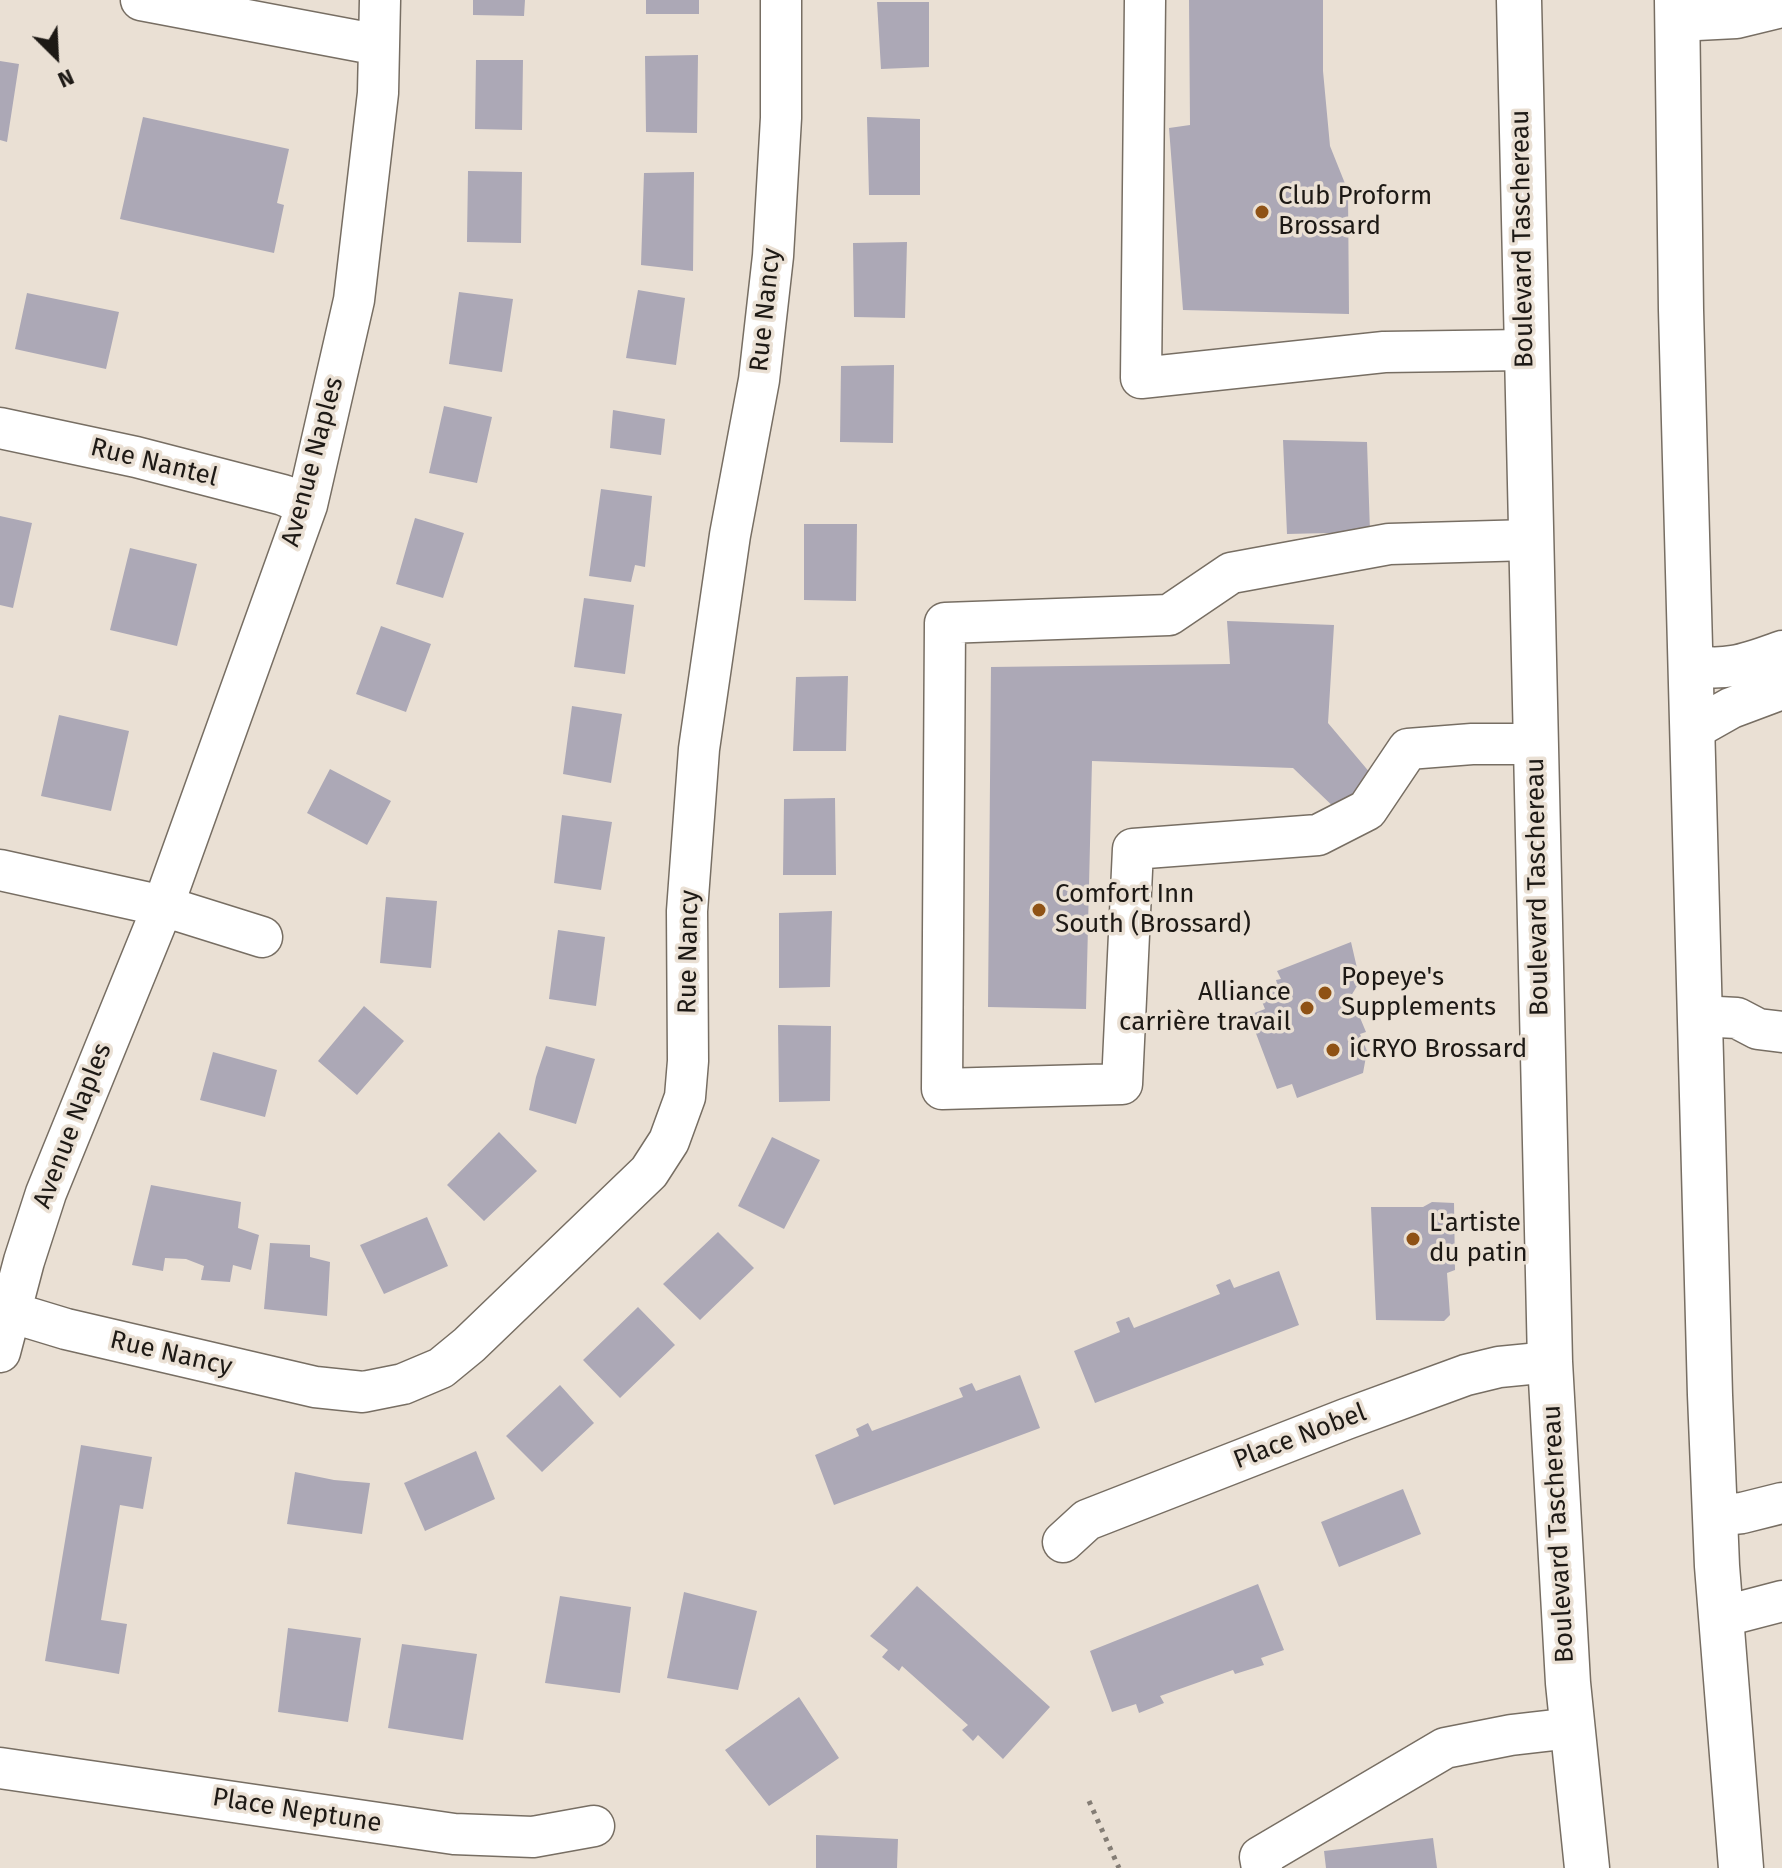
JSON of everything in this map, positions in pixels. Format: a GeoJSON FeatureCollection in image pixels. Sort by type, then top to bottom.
{"type":"FeatureCollection","features":[{"type":"Feature","properties":{"kind":"main road","name":"Boulevard Taschereau"},"geometry":{"type":"LineString","coordinates":[[1519,0],[1550,1362],[1558,1536],[1572,1728],[1587,1868]]}},
{"type":"Feature","properties":{"kind":"main road"},"geometry":{"type":"LineString","coordinates":[[1677,11],[1690,665],[1714,1516],[1741,1868]]}},
{"type":"Feature","properties":{"kind":"street"},"geometry":{"type":"LineString","coordinates":[[141,0],[379,45]]}},
{"type":"Feature","properties":{"kind":"street","name":"Avenue Naples"},"geometry":{"type":"LineString","coordinates":[[0,1352],[33,1231],[65,1143],[163,906],[307,505],[354,300],[378,93],[380,0]]}},
{"type":"Feature","properties":{"kind":"street","name":"Rue Nancy"},"geometry":{"type":"LineString","coordinates":[[10,1312],[66,1329],[315,1387],[363,1392],[403,1384],[441,1368],[469,1345],[649,1172],[669,1141],[685,1097],[688,1061],[687,911],[699,749],[730,535],[759,380],[773,256],[781,118],[781,0]]}},
{"type":"Feature","properties":{"kind":"street"},"geometry":{"type":"LineString","coordinates":[[1145,0],[1141,378],[1384,352],[1525,350]]}},
{"type":"Feature","properties":{"kind":"street"},"geometry":{"type":"LineString","coordinates":[[1677,11],[1736,18],[1782,7]]}},
{"type":"Feature","properties":{"kind":"street","name":"Rue Nantel"},"geometry":{"type":"LineString","coordinates":[[0,428],[136,457],[283,495],[307,505]]}},
{"type":"Feature","properties":{"kind":"street"},"geometry":{"type":"LineString","coordinates":[[1530,540],[1389,544],[1231,573],[1169,615],[945,623],[942,1089],[1122,1084],[1133,849],[1318,835],[1367,810],[1408,749],[1472,744],[1535,744]]}},
{"type":"Feature","properties":{"kind":"street"},"geometry":{"type":"LineString","coordinates":[[1690,665],[1712,670],[1730,668],[1782,651]]}},
{"type":"Feature","properties":{"kind":"street"},"geometry":{"type":"LineString","coordinates":[[1692,730],[1731,708],[1782,689]]}},
{"type":"Feature","properties":{"kind":"street"},"geometry":{"type":"LineString","coordinates":[[0,870],[163,906],[262,937]]}},
{"type":"Feature","properties":{"kind":"street"},"geometry":{"type":"LineString","coordinates":[[1699,1016],[1737,1018],[1758,1029],[1782,1032]]}},
{"type":"Feature","properties":{"kind":"street","name":"Place Nobel"},"geometry":{"type":"LineString","coordinates":[[1063,1542],[1087,1520],[1438,1385],[1499,1367],[1550,1362]]}},
{"type":"Feature","properties":{"kind":"street"},"geometry":{"type":"LineString","coordinates":[[1714,1516],[1782,1503]]}},
{"type":"Feature","properties":{"kind":"street"},"geometry":{"type":"LineString","coordinates":[[1721,1617],[1782,1601]]}},
{"type":"Feature","properties":{"kind":"street"},"geometry":{"type":"LineString","coordinates":[[1262,1868],[1260,1857],[1445,1748],[1511,1735],[1572,1728]]}},
{"type":"Feature","properties":{"kind":"street","name":"Place Neptune"},"geometry":{"type":"LineString","coordinates":[[0,1768],[454,1834],[533,1837],[594,1826]]}},
{"type":"Feature","properties":{"kind":"path"},"geometry":{"type":"LineString","coordinates":[[1089,1801],[1119,1868]]}},
{"type":"Feature","properties":{"kind":"building"},"geometry":{"type":"Polygon","coordinates":[[[473,0],[525,0],[524,16],[473,15],[473,0]]]}},
{"type":"Feature","properties":{"kind":"building"},"geometry":{"type":"Polygon","coordinates":[[[646,0],[699,0],[699,14],[646,14],[646,0]]]}},
{"type":"Feature","properties":{"kind":"building"},"geometry":{"type":"Polygon","coordinates":[[[1189,0],[1323,0],[1323,71],[1330,146],[1348,191],[1349,314],[1183,310],[1169,128],[1190,125],[1189,0]]]}},
{"type":"Feature","properties":{"kind":"building"},"geometry":{"type":"Polygon","coordinates":[[[877,2],[929,2],[929,67],[881,69],[877,2]]]}},
{"type":"Feature","properties":{"kind":"building"},"geometry":{"type":"Polygon","coordinates":[[[698,55],[697,133],[646,132],[645,56],[698,55]]]}},
{"type":"Feature","properties":{"kind":"building"},"geometry":{"type":"Polygon","coordinates":[[[476,60],[523,60],[522,130],[475,129],[476,60]]]}},
{"type":"Feature","properties":{"kind":"building"},"geometry":{"type":"Polygon","coordinates":[[[0,61],[19,64],[7,142],[0,140],[0,61]]]}},
{"type":"Feature","properties":{"kind":"building"},"geometry":{"type":"Polygon","coordinates":[[[143,117],[289,149],[277,203],[284,205],[274,253],[120,219],[143,117]]]}},
{"type":"Feature","properties":{"kind":"building"},"geometry":{"type":"Polygon","coordinates":[[[867,117],[920,119],[920,195],[869,195],[867,117]]]}},
{"type":"Feature","properties":{"kind":"building"},"geometry":{"type":"Polygon","coordinates":[[[468,171],[522,172],[521,243],[467,242],[468,171]]]}},
{"type":"Feature","properties":{"kind":"building"},"geometry":{"type":"Polygon","coordinates":[[[694,172],[693,271],[641,265],[644,173],[694,172]]]}},
{"type":"Feature","properties":{"kind":"building"},"geometry":{"type":"Polygon","coordinates":[[[907,242],[905,318],[854,317],[853,243],[907,242]]]}},
{"type":"Feature","properties":{"kind":"building"},"geometry":{"type":"Polygon","coordinates":[[[638,290],[685,298],[676,365],[626,358],[638,290]]]}},
{"type":"Feature","properties":{"kind":"building"},"geometry":{"type":"Polygon","coordinates":[[[459,292],[513,299],[502,372],[449,364],[459,292]]]}},
{"type":"Feature","properties":{"kind":"building"},"geometry":{"type":"Polygon","coordinates":[[[27,293],[119,312],[106,369],[15,349],[27,293]]]}},
{"type":"Feature","properties":{"kind":"building"},"geometry":{"type":"Polygon","coordinates":[[[894,365],[893,443],[840,442],[841,366],[894,365]]]}},
{"type":"Feature","properties":{"kind":"building"},"geometry":{"type":"Polygon","coordinates":[[[444,406],[492,417],[477,483],[429,473],[444,406]]]}},
{"type":"Feature","properties":{"kind":"building"},"geometry":{"type":"Polygon","coordinates":[[[613,410],[665,419],[661,455],[610,448],[613,410]]]}},
{"type":"Feature","properties":{"kind":"building"},"geometry":{"type":"Polygon","coordinates":[[[1283,440],[1367,442],[1370,532],[1287,534],[1283,440]]]}},
{"type":"Feature","properties":{"kind":"building"},"geometry":{"type":"Polygon","coordinates":[[[601,489],[652,496],[645,567],[635,565],[631,582],[589,576],[601,489]]]}},
{"type":"Feature","properties":{"kind":"building"},"geometry":{"type":"Polygon","coordinates":[[[0,516],[32,523],[13,608],[0,605],[0,516]]]}},
{"type":"Feature","properties":{"kind":"building"},"geometry":{"type":"Polygon","coordinates":[[[415,518],[464,533],[443,598],[396,584],[415,518]]]}},
{"type":"Feature","properties":{"kind":"building"},"geometry":{"type":"Polygon","coordinates":[[[804,524],[857,524],[856,601],[804,600],[804,524]]]}},
{"type":"Feature","properties":{"kind":"building"},"geometry":{"type":"Polygon","coordinates":[[[130,548],[197,564],[177,646],[110,630],[130,548]]]}},
{"type":"Feature","properties":{"kind":"building"},"geometry":{"type":"Polygon","coordinates":[[[584,598],[634,605],[625,674],[574,667],[584,598]]]}},
{"type":"Feature","properties":{"kind":"building","name":"Comfort Inn South (Brossard)"},"geometry":{"type":"Polygon","coordinates":[[[1227,621],[1334,625],[1328,723],[1371,774],[1340,813],[1293,768],[1092,761],[1086,1009],[988,1007],[991,667],[1230,664],[1227,621]]]}},
{"type":"Feature","properties":{"kind":"building"},"geometry":{"type":"Polygon","coordinates":[[[381,626],[431,644],[406,712],[356,694],[381,626]]]}},
{"type":"Feature","properties":{"kind":"building"},"geometry":{"type":"Polygon","coordinates":[[[848,676],[846,751],[793,751],[796,677],[848,676]]]}},
{"type":"Feature","properties":{"kind":"building"},"geometry":{"type":"Polygon","coordinates":[[[572,706],[622,714],[611,783],[563,774],[572,706]]]}},
{"type":"Feature","properties":{"kind":"building"},"geometry":{"type":"Polygon","coordinates":[[[59,715],[129,731],[111,811],[41,796],[59,715]]]}},
{"type":"Feature","properties":{"kind":"building"},"geometry":{"type":"Polygon","coordinates":[[[330,769],[391,801],[367,845],[307,813],[330,769]]]}},
{"type":"Feature","properties":{"kind":"building"},"geometry":{"type":"Polygon","coordinates":[[[835,798],[836,875],[783,875],[784,799],[835,798]]]}},
{"type":"Feature","properties":{"kind":"building"},"geometry":{"type":"Polygon","coordinates":[[[562,815],[612,822],[601,890],[554,883],[562,815]]]}},
{"type":"Feature","properties":{"kind":"building"},"geometry":{"type":"Polygon","coordinates":[[[386,897],[437,901],[431,968],[380,963],[386,897]]]}},
{"type":"Feature","properties":{"kind":"building"},"geometry":{"type":"Polygon","coordinates":[[[832,911],[830,987],[779,988],[779,913],[832,911]]]}},
{"type":"Feature","properties":{"kind":"building"},"geometry":{"type":"Polygon","coordinates":[[[558,930],[605,937],[596,1006],[549,999],[558,930]]]}},
{"type":"Feature","properties":{"kind":"building"},"geometry":{"type":"Polygon","coordinates":[[[1351,942],[1360,981],[1351,996],[1366,1032],[1360,1034],[1367,1051],[1363,1073],[1297,1098],[1292,1084],[1277,1089],[1249,1015],[1265,1009],[1259,994],[1278,987],[1276,980],[1281,979],[1277,971],[1351,942]]]}},
{"type":"Feature","properties":{"kind":"building"},"geometry":{"type":"Polygon","coordinates":[[[364,1006],[404,1041],[357,1095],[318,1061],[364,1006]]]}},
{"type":"Feature","properties":{"kind":"building"},"geometry":{"type":"Polygon","coordinates":[[[778,1025],[831,1026],[830,1101],[779,1102],[778,1025]]]}},
{"type":"Feature","properties":{"kind":"building"},"geometry":{"type":"Polygon","coordinates":[[[546,1046],[595,1059],[576,1124],[529,1110],[546,1046]]]}},
{"type":"Feature","properties":{"kind":"building"},"geometry":{"type":"Polygon","coordinates":[[[213,1052],[277,1070],[265,1117],[200,1100],[213,1052]]]}},
{"type":"Feature","properties":{"kind":"building"},"geometry":{"type":"Polygon","coordinates":[[[499,1132],[537,1171],[484,1221],[447,1185],[499,1132]]]}},
{"type":"Feature","properties":{"kind":"building"},"geometry":{"type":"Polygon","coordinates":[[[772,1137],[820,1160],[784,1229],[738,1206],[772,1137]]]}},
{"type":"Feature","properties":{"kind":"building"},"geometry":{"type":"Polygon","coordinates":[[[151,1185],[241,1202],[238,1228],[259,1235],[251,1270],[233,1265],[230,1282],[201,1280],[204,1266],[186,1259],[165,1258],[163,1271],[132,1265],[151,1185]]]}},
{"type":"Feature","properties":{"kind":"building","name":"L'artiste du patin"},"geometry":{"type":"Polygon","coordinates":[[[1432,1202],[1454,1203],[1455,1270],[1447,1273],[1450,1315],[1444,1321],[1376,1320],[1371,1207],[1423,1207],[1432,1202]]]}},
{"type":"Feature","properties":{"kind":"building"},"geometry":{"type":"Polygon","coordinates":[[[427,1217],[448,1266],[384,1294],[360,1245],[427,1217]]]}},
{"type":"Feature","properties":{"kind":"building"},"geometry":{"type":"Polygon","coordinates":[[[718,1232],[754,1268],[700,1320],[663,1284],[718,1232]]]}},
{"type":"Feature","properties":{"kind":"building"},"geometry":{"type":"Polygon","coordinates":[[[270,1243],[310,1245],[310,1257],[330,1262],[327,1316],[264,1309],[270,1243]]]}},
{"type":"Feature","properties":{"kind":"building"},"geometry":{"type":"Polygon","coordinates":[[[1279,1271],[1299,1325],[1095,1403],[1074,1351],[1120,1332],[1116,1322],[1129,1317],[1134,1328],[1220,1294],[1216,1285],[1230,1279],[1234,1288],[1279,1271]]]}},
{"type":"Feature","properties":{"kind":"building"},"geometry":{"type":"Polygon","coordinates":[[[638,1307],[675,1345],[620,1398],[583,1360],[638,1307]]]}},
{"type":"Feature","properties":{"kind":"building"},"geometry":{"type":"Polygon","coordinates":[[[1020,1375],[1040,1428],[834,1505],[815,1455],[859,1436],[856,1429],[868,1423],[872,1431],[963,1397],[959,1388],[972,1383],[976,1391],[1020,1375]]]}},
{"type":"Feature","properties":{"kind":"building"},"geometry":{"type":"Polygon","coordinates":[[[560,1385],[594,1423],[542,1472],[506,1436],[560,1385]]]}},
{"type":"Feature","properties":{"kind":"building"},"geometry":{"type":"Polygon","coordinates":[[[81,1445],[152,1457],[143,1509],[120,1505],[101,1620],[127,1624],[119,1674],[45,1661],[81,1445]]]}},
{"type":"Feature","properties":{"kind":"building"},"geometry":{"type":"Polygon","coordinates":[[[476,1451],[495,1499],[425,1531],[404,1483],[476,1451]]]}},
{"type":"Feature","properties":{"kind":"building"},"geometry":{"type":"Polygon","coordinates":[[[295,1472],[370,1483],[362,1534],[287,1524],[295,1472]]]}},
{"type":"Feature","properties":{"kind":"building"},"geometry":{"type":"Polygon","coordinates":[[[1403,1489],[1421,1534],[1339,1567],[1321,1522],[1403,1489]]]}},
{"type":"Feature","properties":{"kind":"building"},"geometry":{"type":"Polygon","coordinates":[[[1258,1584],[1284,1650],[1261,1658],[1264,1665],[1235,1674],[1233,1670],[1160,1696],[1164,1703],[1139,1713],[1136,1704],[1112,1712],[1090,1651],[1258,1584]]]}},
{"type":"Feature","properties":{"kind":"building"},"geometry":{"type":"Polygon","coordinates":[[[917,1586],[1050,1707],[1003,1759],[978,1735],[973,1741],[962,1730],[968,1725],[902,1666],[899,1671],[882,1657],[888,1650],[870,1636],[917,1586]]]}},
{"type":"Feature","properties":{"kind":"building"},"geometry":{"type":"Polygon","coordinates":[[[684,1592],[757,1611],[738,1690],[667,1678],[684,1592]]]}},
{"type":"Feature","properties":{"kind":"building"},"geometry":{"type":"Polygon","coordinates":[[[560,1596],[631,1607],[620,1693],[545,1683],[560,1596]]]}},
{"type":"Feature","properties":{"kind":"building"},"geometry":{"type":"Polygon","coordinates":[[[288,1628],[361,1638],[348,1722],[278,1712],[288,1628]]]}},
{"type":"Feature","properties":{"kind":"building"},"geometry":{"type":"Polygon","coordinates":[[[402,1644],[477,1654],[463,1740],[388,1728],[402,1644]]]}},
{"type":"Feature","properties":{"kind":"building"},"geometry":{"type":"Polygon","coordinates":[[[799,1697],[839,1758],[769,1806],[725,1750],[799,1697]]]}},
{"type":"Feature","properties":{"kind":"building"},"geometry":{"type":"Polygon","coordinates":[[[816,1835],[898,1839],[897,1868],[816,1868],[816,1835]]]}},
{"type":"Feature","properties":{"kind":"building"},"geometry":{"type":"Polygon","coordinates":[[[1433,1838],[1437,1868],[1326,1868],[1324,1851],[1433,1838]]]}},
{"type":"Feature","properties":{"kind":"place","name":"Club Proform Brossard"},"geometry":{"type":"Point","coordinates":[1262,212]}},
{"type":"Feature","properties":{"kind":"place","name":"Comfort Inn South (Brossard)"},"geometry":{"type":"Point","coordinates":[1039,910]}},
{"type":"Feature","properties":{"kind":"place","name":"Popeye's Supplements"},"geometry":{"type":"Point","coordinates":[1325,993]}},
{"type":"Feature","properties":{"kind":"place","name":"Alliance carrière travail"},"geometry":{"type":"Point","coordinates":[1307,1008]}},
{"type":"Feature","properties":{"kind":"place","name":"iCRYO Brossard"},"geometry":{"type":"Point","coordinates":[1333,1050]}},
{"type":"Feature","properties":{"kind":"place","name":"L'artiste du patin"},"geometry":{"type":"Point","coordinates":[1413,1239]}}]}
